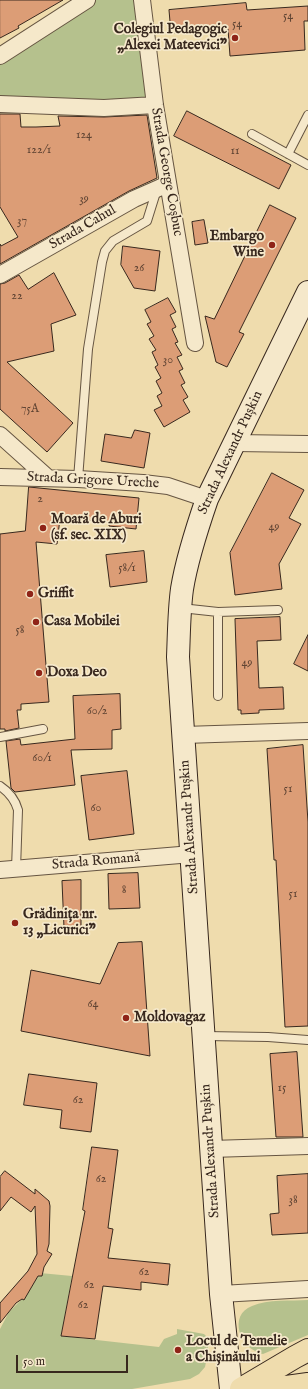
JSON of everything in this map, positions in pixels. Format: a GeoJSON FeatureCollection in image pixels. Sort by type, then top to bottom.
{"type":"FeatureCollection","features":[{"type":"Feature","properties":{"kind":"main road","name":"Strada Alexandr Pușkin"},"geometry":{"type":"LineString","coordinates":[[231,1389],[221,1294],[178,657],[181,608],[186,569],[191,547],[207,499],[308,292]]}},
{"type":"Feature","properties":{"kind":"main road"},"geometry":{"type":"LineString","coordinates":[[241,1389],[308,1350]]}},
{"type":"Feature","properties":{"kind":"main road"},"geometry":{"type":"LineString","coordinates":[[272,1389],[308,1384]]}},
{"type":"Feature","properties":{"kind":"street"},"geometry":{"type":"LineString","coordinates":[[0,56],[87,0]]}},
{"type":"Feature","properties":{"kind":"street","name":"Strada George Coșbuc"},"geometry":{"type":"LineString","coordinates":[[142,0],[163,186],[195,343]]}},
{"type":"Feature","properties":{"kind":"street"},"geometry":{"type":"LineString","coordinates":[[0,104],[104,108],[155,105]]}},
{"type":"Feature","properties":{"kind":"street","name":"Strada Cahul"},"geometry":{"type":"LineString","coordinates":[[0,275],[134,199],[163,186]]}},
{"type":"Feature","properties":{"kind":"street"},"geometry":{"type":"LineString","coordinates":[[0,435],[48,478]]}},
{"type":"Feature","properties":{"kind":"street"},"geometry":{"type":"LineString","coordinates":[[234,443],[308,444]]}},
{"type":"Feature","properties":{"kind":"street","name":"Strada Grigore Ureche"},"geometry":{"type":"LineString","coordinates":[[0,477],[143,482],[168,486],[207,499]]}},
{"type":"Feature","properties":{"kind":"street"},"geometry":{"type":"LineString","coordinates":[[184,735],[308,731]]}},
{"type":"Feature","properties":{"kind":"street","name":"Strada Romană"},"geometry":{"type":"LineString","coordinates":[[0,870],[192,854]]}},
{"type":"Feature","properties":{"kind":"street"},"geometry":{"type":"LineString","coordinates":[[211,1149],[308,1146]]}},
{"type":"Feature","properties":{"kind":"street"},"geometry":{"type":"LineString","coordinates":[[221,1294],[308,1289]]}},
{"type":"Feature","properties":{"kind":"lane"},"geometry":{"type":"LineString","coordinates":[[288,154],[308,115]]}},
{"type":"Feature","properties":{"kind":"lane"},"geometry":{"type":"LineString","coordinates":[[252,134],[308,165]]}},
{"type":"Feature","properties":{"kind":"lane"},"geometry":{"type":"LineString","coordinates":[[78,479],[88,350],[105,251],[113,241],[147,222],[163,186]]}},
{"type":"Feature","properties":{"kind":"lane"},"geometry":{"type":"LineString","coordinates":[[181,608],[218,612],[278,610]]}},
{"type":"Feature","properties":{"kind":"lane"},"geometry":{"type":"LineString","coordinates":[[218,612],[218,696]]}},
{"type":"Feature","properties":{"kind":"lane"},"geometry":{"type":"LineString","coordinates":[[0,737],[43,729]]}},
{"type":"Feature","properties":{"kind":"lane"},"geometry":{"type":"LineString","coordinates":[[0,786],[12,796],[16,802],[18,810],[16,868]]}},
{"type":"Feature","properties":{"kind":"lane"},"geometry":{"type":"LineString","coordinates":[[204,1036],[268,1037],[308,1040]]}},
{"type":"Feature","properties":{"kind":"green space"},"geometry":{"type":"Polygon","coordinates":[[[96,0],[134,0],[150,100],[0,101],[0,61],[40,34],[96,0]]]}},
{"type":"Feature","properties":{"kind":"green space"},"geometry":{"type":"Polygon","coordinates":[[[40,1273],[72,1276],[61,1336],[159,1347],[164,1339],[177,1334],[177,1329],[204,1334],[208,1338],[208,1352],[205,1367],[199,1374],[190,1379],[132,1389],[0,1389],[0,1329],[9,1312],[24,1297],[40,1273]]]}},
{"type":"Feature","properties":{"kind":"green space"},"geometry":{"type":"Polygon","coordinates":[[[308,1300],[308,1335],[263,1354],[248,1346],[243,1339],[239,1324],[240,1317],[245,1310],[265,1302],[308,1300]]]}},
{"type":"Feature","properties":{"kind":"building"},"geometry":{"type":"Polygon","coordinates":[[[0,0],[63,0],[18,26],[19,28],[0,38],[0,0]]]}},
{"type":"Feature","properties":{"kind":"building"},"geometry":{"type":"Polygon","coordinates":[[[246,3],[247,10],[308,6],[308,21],[304,21],[305,50],[230,56],[228,29],[171,33],[169,10],[246,3]]]}},
{"type":"Feature","properties":{"kind":"building"},"geometry":{"type":"Polygon","coordinates":[[[187,111],[291,165],[279,189],[174,136],[187,111]]]}},
{"type":"Feature","properties":{"kind":"building"},"geometry":{"type":"Polygon","coordinates":[[[0,114],[20,114],[21,127],[60,126],[58,116],[104,117],[147,115],[157,178],[129,191],[0,264],[0,244],[1,246],[18,237],[0,207],[0,114]]]}},
{"type":"Feature","properties":{"kind":"building"},"geometry":{"type":"Polygon","coordinates":[[[270,205],[296,218],[239,332],[244,334],[227,367],[216,362],[205,316],[214,319],[270,205]]]}},
{"type":"Feature","properties":{"kind":"building"},"geometry":{"type":"Polygon","coordinates":[[[204,220],[208,243],[195,245],[192,222],[204,220]]]}},
{"type":"Feature","properties":{"kind":"building"},"geometry":{"type":"Polygon","coordinates":[[[123,246],[160,251],[155,291],[134,288],[121,265],[123,246]]]}},
{"type":"Feature","properties":{"kind":"building"},"geometry":{"type":"Polygon","coordinates":[[[54,273],[76,315],[51,324],[54,351],[7,362],[73,423],[47,452],[0,409],[0,284],[5,283],[19,275],[28,289],[54,273]]]}},
{"type":"Feature","properties":{"kind":"building"},"geometry":{"type":"Polygon","coordinates":[[[168,298],[176,312],[170,315],[176,327],[172,329],[178,342],[175,343],[182,355],[177,357],[183,369],[179,371],[185,383],[181,385],[188,397],[183,400],[190,412],[164,427],[154,410],[162,406],[157,396],[162,393],[156,381],[161,378],[155,367],[158,365],[152,352],[156,350],[149,339],[154,336],[147,324],[151,322],[145,310],[168,298]]]}},
{"type":"Feature","properties":{"kind":"building"},"geometry":{"type":"Polygon","coordinates":[[[135,430],[150,433],[144,468],[101,461],[105,434],[131,438],[135,430]]]}},
{"type":"Feature","properties":{"kind":"building"},"geometry":{"type":"Polygon","coordinates":[[[272,473],[304,490],[289,518],[301,524],[279,564],[282,589],[235,595],[230,553],[272,473]]]}},
{"type":"Feature","properties":{"kind":"building"},"geometry":{"type":"Polygon","coordinates":[[[29,487],[139,498],[136,529],[109,526],[109,522],[60,518],[57,544],[36,542],[49,702],[21,704],[21,710],[17,710],[19,728],[5,731],[5,729],[0,729],[0,534],[25,531],[29,487]]]}},
{"type":"Feature","properties":{"kind":"building"},"geometry":{"type":"Polygon","coordinates":[[[144,551],[147,582],[110,587],[106,555],[144,551]]]}},
{"type":"Feature","properties":{"kind":"building"},"geometry":{"type":"Polygon","coordinates":[[[280,617],[281,640],[257,641],[259,688],[283,687],[284,709],[259,710],[259,713],[241,714],[241,710],[238,710],[235,619],[280,617]]]}},
{"type":"Feature","properties":{"kind":"building"},"geometry":{"type":"Polygon","coordinates":[[[308,635],[308,671],[294,664],[308,635]]]}},
{"type":"Feature","properties":{"kind":"building"},"geometry":{"type":"Polygon","coordinates":[[[120,694],[121,729],[112,730],[112,749],[71,750],[75,785],[15,792],[11,788],[6,741],[20,739],[21,745],[75,739],[73,696],[120,694]]]}},
{"type":"Feature","properties":{"kind":"building"},"geometry":{"type":"Polygon","coordinates":[[[303,745],[308,822],[308,1026],[285,1027],[276,860],[274,860],[267,749],[303,745]]]}},
{"type":"Feature","properties":{"kind":"building"},"geometry":{"type":"Polygon","coordinates":[[[127,771],[134,834],[89,840],[81,776],[127,771]]]}},
{"type":"Feature","properties":{"kind":"building"},"geometry":{"type":"Polygon","coordinates":[[[138,873],[140,908],[109,909],[108,874],[138,873]]]}},
{"type":"Feature","properties":{"kind":"building"},"geometry":{"type":"Polygon","coordinates":[[[81,880],[81,928],[64,928],[62,881],[81,880]]]}},
{"type":"Feature","properties":{"kind":"building"},"geometry":{"type":"Polygon","coordinates":[[[142,942],[150,1056],[21,1031],[31,970],[100,984],[118,943],[142,942]]]}},
{"type":"Feature","properties":{"kind":"building"},"geometry":{"type":"Polygon","coordinates":[[[297,1052],[303,1137],[276,1137],[270,1054],[297,1052]]]}},
{"type":"Feature","properties":{"kind":"building"},"geometry":{"type":"Polygon","coordinates":[[[29,1074],[97,1083],[91,1132],[60,1128],[62,1110],[24,1105],[29,1074]]]}},
{"type":"Feature","properties":{"kind":"building"},"geometry":{"type":"Polygon","coordinates":[[[92,1147],[118,1150],[108,1228],[113,1229],[108,1258],[170,1264],[168,1285],[141,1282],[141,1290],[103,1286],[95,1339],[61,1336],[85,1211],[83,1210],[92,1147]]]}},
{"type":"Feature","properties":{"kind":"building"},"geometry":{"type":"Polygon","coordinates":[[[5,1171],[35,1194],[35,1189],[49,1201],[49,1244],[47,1251],[52,1254],[44,1267],[42,1276],[38,1276],[24,1300],[22,1299],[16,1303],[0,1323],[0,1303],[28,1271],[37,1254],[35,1206],[31,1212],[11,1197],[0,1211],[0,1177],[5,1171]]]}},
{"type":"Feature","properties":{"kind":"building"},"geometry":{"type":"Polygon","coordinates":[[[308,1174],[308,1233],[272,1235],[270,1214],[279,1213],[277,1176],[308,1174]]]}},
{"type":"Feature","properties":{"kind":"place","name":"Colegiul Pedagogic „Alexei Mateevici”"},"geometry":{"type":"Point","coordinates":[235,38]}},
{"type":"Feature","properties":{"kind":"place","name":"Embargo Wine"},"geometry":{"type":"Point","coordinates":[272,245]}},
{"type":"Feature","properties":{"kind":"place","name":"Moară de Aburi (sf. sec. XIX)"},"geometry":{"type":"Point","coordinates":[43,528]}},
{"type":"Feature","properties":{"kind":"place","name":"Griffit"},"geometry":{"type":"Point","coordinates":[30,594]}},
{"type":"Feature","properties":{"kind":"place","name":"Casa Mobilei"},"geometry":{"type":"Point","coordinates":[36,622]}},
{"type":"Feature","properties":{"kind":"place","name":"Doxa Deo"},"geometry":{"type":"Point","coordinates":[39,673]}},
{"type":"Feature","properties":{"kind":"place","name":"Grădinița nr. 13 „Licurici”"},"geometry":{"type":"Point","coordinates":[15,923]}},
{"type":"Feature","properties":{"kind":"place","name":"Moldovagaz"},"geometry":{"type":"Point","coordinates":[126,1018]}},
{"type":"Feature","properties":{"kind":"place","name":"Locul de Temelie a Chișinăului"},"geometry":{"type":"Point","coordinates":[178,1350]}}]}
